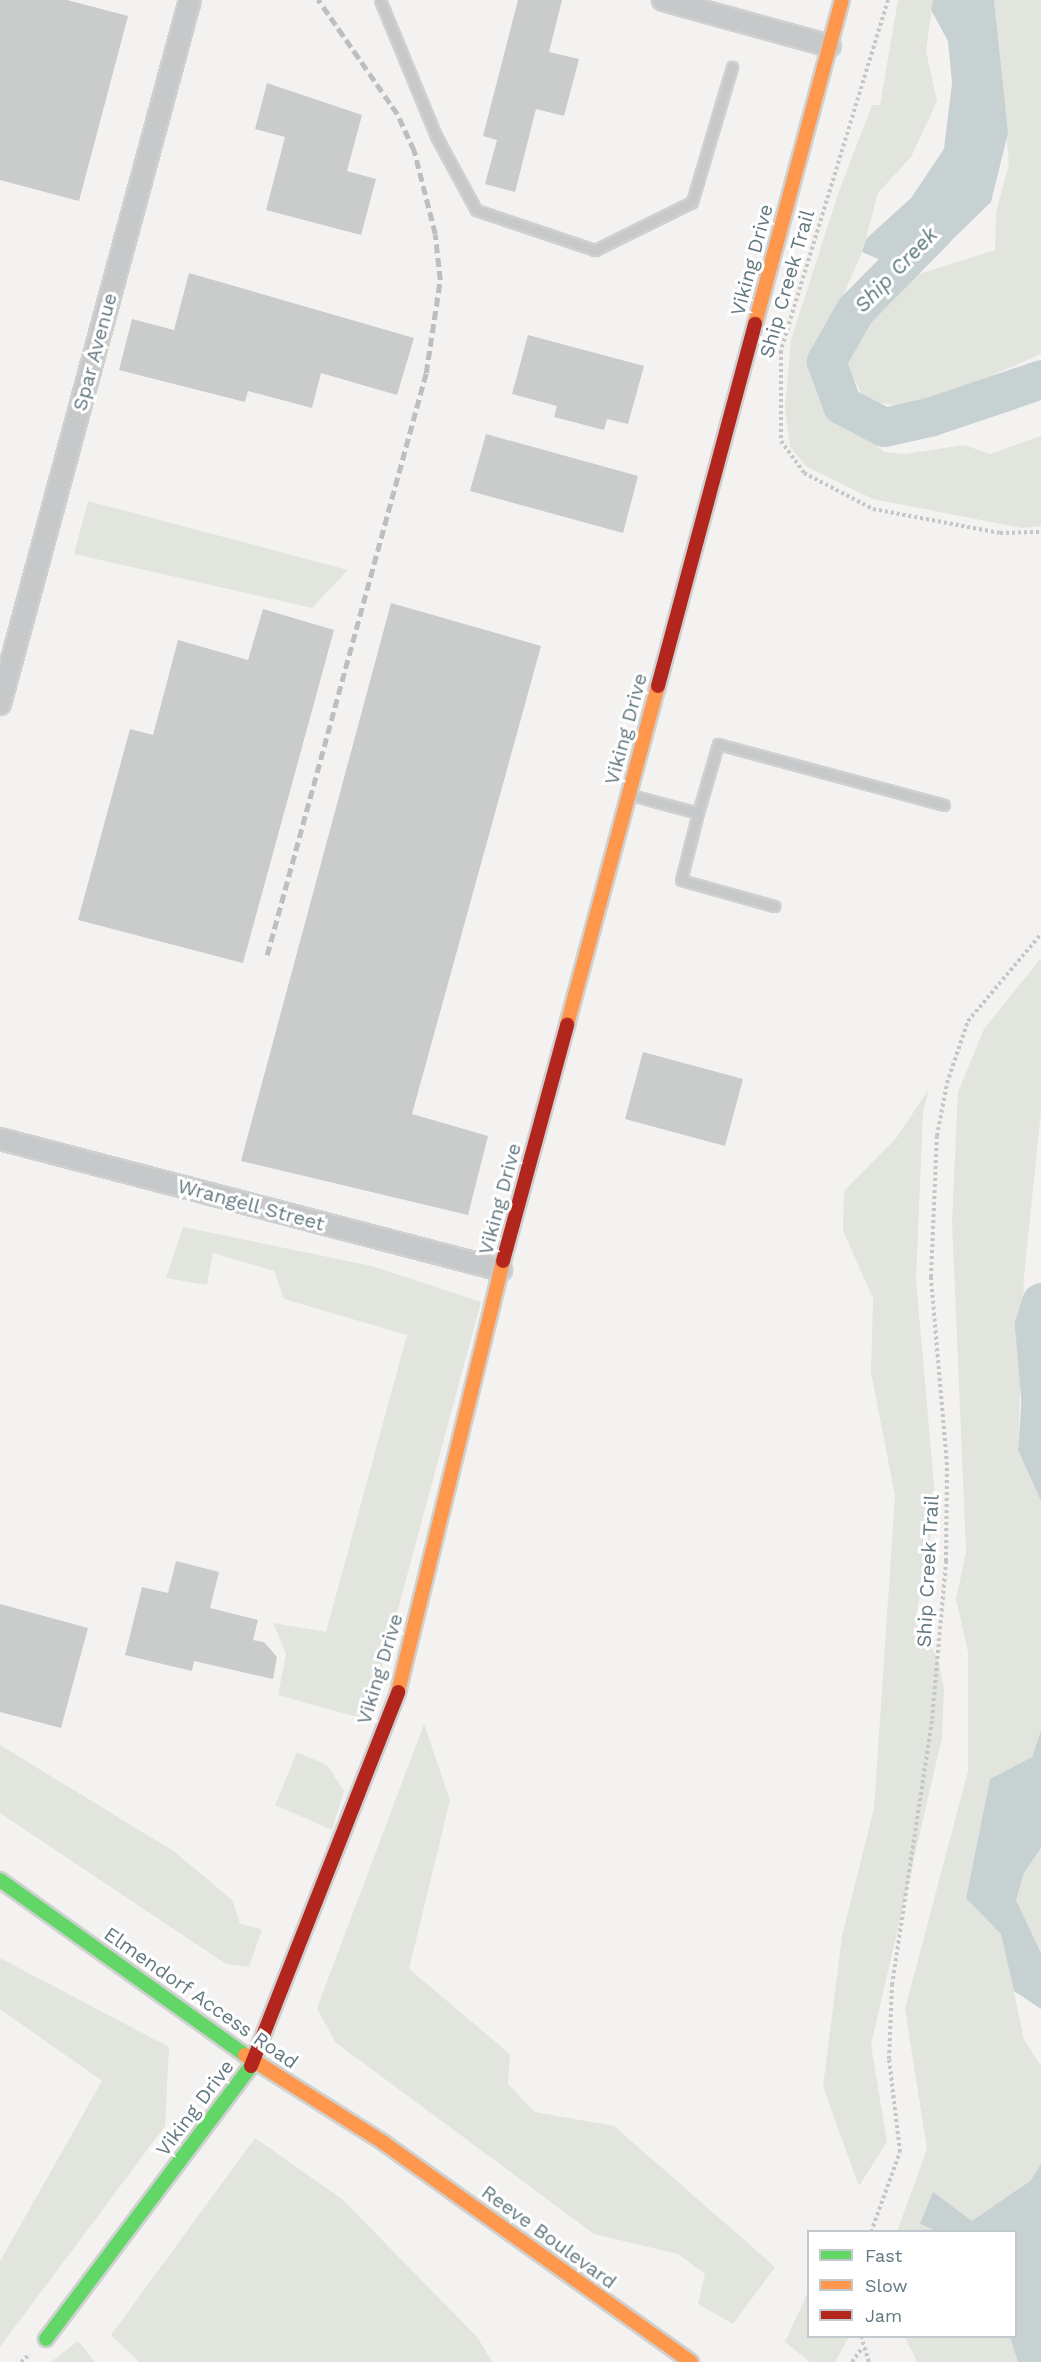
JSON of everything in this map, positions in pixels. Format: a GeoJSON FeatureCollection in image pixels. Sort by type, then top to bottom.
{"type":"FeatureCollection","features":[{"type":"Feature","properties":{"kind":"street","name":"Spar Avenue"},"geometry":{"type":"LineString","coordinates":[[0,704],[190,0]]}},
{"type":"Feature","properties":{"kind":"street"},"geometry":{"type":"LineString","coordinates":[[663,0],[830,46]]}},
{"type":"Feature","properties":{"kind":"street","name":"Viking Drive"},"geometry":{"type":"LineString","coordinates":[[46,2339],[254,2062],[399,1688],[501,1270],[842,0]]}},
{"type":"Feature","properties":{"kind":"street","name":"Wrangell Street"},"geometry":{"type":"LineString","coordinates":[[0,1139],[501,1270]]}},
{"type":"Feature","properties":{"kind":"street","name":"Elmendorf Access Road"},"geometry":{"type":"LineString","coordinates":[[0,1880],[254,2062],[384,2143]]}},
{"type":"Feature","properties":{"kind":"street","name":"Reeve Boulevard"},"geometry":{"type":"LineString","coordinates":[[384,2143],[692,2362]]}},
{"type":"Feature","properties":{"kind":"lane"},"geometry":{"type":"LineString","coordinates":[[380,0],[436,136],[476,210],[596,250],[692,202],[732,67]]}},
{"type":"Feature","properties":{"kind":"lane"},"geometry":{"type":"LineString","coordinates":[[774,906],[681,880],[718,744],[944,805]]}},
{"type":"Feature","properties":{"kind":"lane"},"geometry":{"type":"LineString","coordinates":[[629,794],[698,813]]}},
{"type":"Feature","properties":{"kind":"path","name":"Ship Creek Trail"},"geometry":{"type":"LineString","coordinates":[[888,0],[781,351],[781,441],[804,473],[873,508],[1000,533],[1041,532]]}},
{"type":"Feature","properties":{"kind":"path","name":"Ship Creek Trail"},"geometry":{"type":"LineString","coordinates":[[872,2230],[900,2152],[889,2059],[892,1985],[935,1697],[946,1561],[947,1465],[931,1277],[937,1136],[947,1083],[968,1021],[1041,934]]}},
{"type":"Feature","properties":{"kind":"path"},"geometry":{"type":"LineString","coordinates":[[861,2338],[869,2362]]}},
{"type":"Feature","properties":{"kind":"path"},"geometry":{"type":"LineString","coordinates":[[852,2362],[863,2348]]}},
{"type":"Feature","properties":{"kind":"shaded area"},"geometry":{"type":"Polygon","coordinates":[[[898,0],[933,0],[926,51],[937,101],[911,157],[878,193],[862,253],[821,344],[820,380],[834,409],[884,452],[905,454],[964,445],[990,454],[1041,436],[1041,526],[1022,528],[873,499],[807,467],[790,447],[785,407],[791,340],[838,194],[872,105],[880,105],[898,0]]]}},
{"type":"Feature","properties":{"kind":"shaded area"},"geometry":{"type":"Polygon","coordinates":[[[933,0],[994,0],[1008,133],[991,202],[916,275],[862,252],[866,239],[911,198],[944,149],[952,83],[948,41],[931,10],[933,0]]]}},
{"type":"Feature","properties":{"kind":"shaded area"},"geometry":{"type":"Polygon","coordinates":[[[994,0],[1041,0],[1041,354],[915,409],[865,400],[846,364],[850,337],[916,275],[995,250],[996,212],[1009,164],[994,0]]]}},
{"type":"Feature","properties":{"kind":"shaded area"},"geometry":{"type":"Polygon","coordinates":[[[88,501],[348,570],[312,608],[74,554],[88,501]]]}},
{"type":"Feature","properties":{"kind":"shaded area"},"geometry":{"type":"Polygon","coordinates":[[[1041,958],[1041,1111],[1024,1277],[1018,1450],[1041,1501],[1041,1730],[1032,1757],[990,1779],[966,1897],[1002,1934],[1024,2040],[1041,2066],[1041,2164],[1030,2181],[972,2222],[920,2224],[934,2230],[898,2230],[927,2149],[905,2009],[968,1771],[968,1652],[956,1599],[966,1552],[952,1221],[958,1092],[984,1029],[1041,958]]]}},
{"type":"Feature","properties":{"kind":"shaded area"},"geometry":{"type":"Polygon","coordinates":[[[929,1089],[923,1112],[916,1280],[936,1507],[915,1622],[938,1658],[944,1690],[942,1738],[871,2045],[887,2142],[859,2186],[823,2087],[842,1936],[874,1809],[895,1496],[871,1372],[873,1298],[843,1231],[844,1191],[897,1137],[929,1089]]]}},
{"type":"Feature","properties":{"kind":"shaded area"},"geometry":{"type":"Polygon","coordinates":[[[183,1227],[372,1266],[481,1302],[368,1720],[278,1695],[286,1654],[273,1623],[326,1632],[407,1335],[284,1299],[274,1271],[213,1253],[207,1285],[166,1278],[183,1227]]]}},
{"type":"Feature","properties":{"kind":"shaded area"},"geometry":{"type":"Polygon","coordinates":[[[1025,1352],[1041,1352],[1041,1501],[1018,1450],[1025,1352]]]}},
{"type":"Feature","properties":{"kind":"shaded area"},"geometry":{"type":"Polygon","coordinates":[[[424,1724],[450,1800],[409,1969],[510,2054],[508,2084],[535,2112],[614,2126],[775,2267],[733,2324],[698,2304],[705,2274],[678,2254],[594,2234],[335,2042],[317,2008],[424,1724]]]}},
{"type":"Feature","properties":{"kind":"shaded area"},"geometry":{"type":"Polygon","coordinates":[[[1041,1730],[1041,1848],[1024,1873],[1016,1900],[1041,1953],[1041,2009],[1014,1991],[1001,1934],[966,1898],[990,1779],[1032,1757],[1041,1730]]]}},
{"type":"Feature","properties":{"kind":"shaded area"},"geometry":{"type":"Polygon","coordinates":[[[0,1745],[175,1852],[233,1901],[240,1924],[262,1929],[249,1967],[226,1964],[0,1813],[0,1745]]]}},
{"type":"Feature","properties":{"kind":"shaded area"},"geometry":{"type":"Polygon","coordinates":[[[297,1752],[327,1765],[344,1791],[332,1830],[275,1805],[297,1752]]]}},
{"type":"Feature","properties":{"kind":"shaded area"},"geometry":{"type":"Polygon","coordinates":[[[1041,1848],[1041,1953],[1016,1900],[1024,1873],[1041,1848]]]}},
{"type":"Feature","properties":{"kind":"shaded area"},"geometry":{"type":"Polygon","coordinates":[[[0,1958],[169,2047],[165,2126],[0,2347],[0,2261],[102,2081],[0,2009],[0,1958]]]}},
{"type":"Feature","properties":{"kind":"shaded area"},"geometry":{"type":"Polygon","coordinates":[[[255,2138],[342,2199],[478,2338],[492,2362],[139,2362],[111,2335],[255,2138]]]}},
{"type":"Feature","properties":{"kind":"shaded area"},"geometry":{"type":"Polygon","coordinates":[[[1041,2164],[1041,2362],[1018,2362],[1010,2338],[1017,2338],[1017,2230],[934,2230],[920,2224],[933,2192],[972,2221],[1030,2181],[1041,2164]]]}},
{"type":"Feature","properties":{"kind":"shaded area"},"geometry":{"type":"Polygon","coordinates":[[[807,2294],[807,2338],[848,2338],[835,2362],[810,2362],[785,2342],[807,2294]]]}},
{"type":"Feature","properties":{"kind":"shaded area"},"geometry":{"type":"Polygon","coordinates":[[[905,2338],[1010,2338],[1018,2362],[917,2362],[905,2338]]]}},
{"type":"Feature","properties":{"kind":"shaded area"},"geometry":{"type":"Polygon","coordinates":[[[78,2341],[95,2362],[51,2362],[78,2341]]]}},
{"type":"Feature","properties":{"kind":"building"},"geometry":{"type":"Polygon","coordinates":[[[0,0],[67,0],[128,16],[79,201],[0,180],[0,0]]]}},
{"type":"Feature","properties":{"kind":"building"},"geometry":{"type":"Polygon","coordinates":[[[518,0],[562,0],[549,52],[579,59],[564,116],[536,109],[515,192],[485,184],[497,140],[483,136],[518,0]]]}},
{"type":"Feature","properties":{"kind":"building"},"geometry":{"type":"Polygon","coordinates":[[[267,83],[362,115],[347,171],[376,179],[361,235],[266,210],[285,137],[255,129],[267,83]]]}},
{"type":"Feature","properties":{"kind":"building"},"geometry":{"type":"Polygon","coordinates":[[[189,273],[414,338],[397,395],[321,373],[312,408],[248,391],[245,402],[119,370],[132,319],[174,330],[189,273]]]}},
{"type":"Feature","properties":{"kind":"building"},"geometry":{"type":"Polygon","coordinates":[[[528,335],[644,366],[628,424],[607,419],[604,430],[554,417],[557,406],[512,394],[528,335]]]}},
{"type":"Feature","properties":{"kind":"building"},"geometry":{"type":"Polygon","coordinates":[[[486,434],[638,476],[623,533],[470,491],[486,434]]]}},
{"type":"Feature","properties":{"kind":"building"},"geometry":{"type":"Polygon","coordinates":[[[391,603],[541,646],[412,1114],[488,1136],[468,1215],[241,1161],[391,603]]]}},
{"type":"Feature","properties":{"kind":"building"},"geometry":{"type":"Polygon","coordinates":[[[263,609],[334,630],[243,963],[78,920],[130,729],[153,735],[178,640],[248,660],[263,609]]]}},
{"type":"Feature","properties":{"kind":"building"},"geometry":{"type":"Polygon","coordinates":[[[643,1052],[743,1079],[725,1146],[625,1119],[643,1052]]]}},
{"type":"Feature","properties":{"kind":"building"},"geometry":{"type":"Polygon","coordinates":[[[176,1561],[219,1572],[210,1608],[258,1620],[253,1640],[264,1642],[277,1657],[273,1679],[194,1661],[192,1671],[125,1655],[142,1587],[168,1593],[176,1561]]]}},
{"type":"Feature","properties":{"kind":"building"},"geometry":{"type":"Polygon","coordinates":[[[0,1604],[88,1628],[61,1728],[0,1712],[0,1604]]]}},
{"type":"Feature","properties":{"kind":"waterway","name":"Ship Creek"},"geometry":{"type":"LineString","coordinates":[[934,230],[855,310],[826,361],[842,405],[884,427],[929,417],[1041,379]]}},
{"type":"Feature","properties":{"kind":"waterway","name":"Ship Creek"},"geometry":{"type":"LineString","coordinates":[[1041,1302],[1034,1325],[1041,1406]]}},
{"type":"Feature","properties":{"kind":"railway"},"geometry":{"type":"LineString","coordinates":[[267,955],[426,373],[440,280],[435,234],[414,151],[397,114],[318,0]]}},
{"type":"Feature","properties":{"kind":"traffic: fast"},"geometry":{"type":"LineString","coordinates":[[0,1880],[245,2055]]}},
{"type":"Feature","properties":{"kind":"traffic: fast"},"geometry":{"type":"LineString","coordinates":[[46,2339],[251,2066]]}},
{"type":"Feature","properties":{"kind":"traffic: slow"},"geometry":{"type":"LineString","coordinates":[[755,324],[842,0]]}},
{"type":"Feature","properties":{"kind":"traffic: slow"},"geometry":{"type":"LineString","coordinates":[[567,1025],[658,686]]}},
{"type":"Feature","properties":{"kind":"traffic: slow"},"geometry":{"type":"LineString","coordinates":[[398,1692],[503,1261]]}},
{"type":"Feature","properties":{"kind":"traffic: slow"},"geometry":{"type":"LineString","coordinates":[[245,2055],[384,2143],[691,2362]]}},
{"type":"Feature","properties":{"kind":"traffic: jam"},"geometry":{"type":"LineString","coordinates":[[658,686],[755,324]]}},
{"type":"Feature","properties":{"kind":"traffic: jam"},"geometry":{"type":"LineString","coordinates":[[503,1261],[567,1025]]}},
{"type":"Feature","properties":{"kind":"traffic: jam"},"geometry":{"type":"LineString","coordinates":[[251,2066],[398,1692]]}}]}
